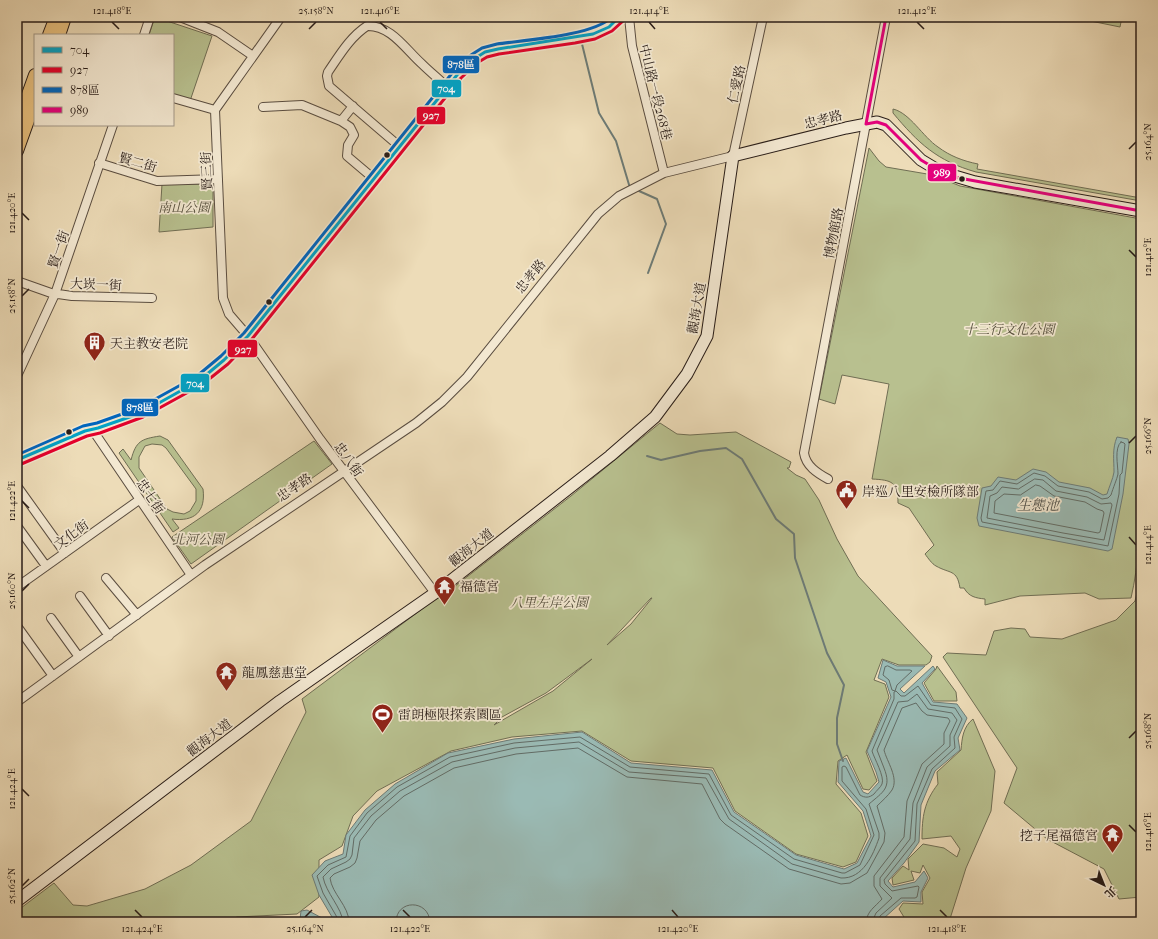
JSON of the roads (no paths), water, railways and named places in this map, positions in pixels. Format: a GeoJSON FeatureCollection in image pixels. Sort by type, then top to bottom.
{"type":"FeatureCollection","features":[{"type":"Feature","properties":{"kind":"main road"},"geometry":{"type":"LineString","coordinates":[[49,34],[56,17]]}},
{"type":"Feature","properties":{"kind":"main road"},"geometry":{"type":"LineString","coordinates":[[58,34],[65,17]]}},
{"type":"Feature","properties":{"kind":"main road"},"geometry":{"type":"LineString","coordinates":[[17,125],[34,78]]}},
{"type":"Feature","properties":{"kind":"main road"},"geometry":{"type":"LineString","coordinates":[[17,151],[34,104]]}},
{"type":"Feature","properties":{"kind":"street"},"geometry":{"type":"LineString","coordinates":[[144,34],[150,17]]}},
{"type":"Feature","properties":{"kind":"street"},"geometry":{"type":"LineString","coordinates":[[180,17],[218,32],[253,56]]}},
{"type":"Feature","properties":{"kind":"street"},"geometry":{"type":"LineString","coordinates":[[174,98],[215,110],[281,17]]}},
{"type":"Feature","properties":{"kind":"street"},"geometry":{"type":"LineString","coordinates":[[17,460],[50,444],[142,413],[200,380],[224,360],[248,336],[398,146],[457,75],[474,59],[486,52],[593,34],[609,27],[619,17]]}},
{"type":"Feature","properties":{"kind":"street","name":"中山路一段268巷"},"geometry":{"type":"LineString","coordinates":[[629,17],[632,46],[664,173]]}},
{"type":"Feature","properties":{"kind":"street","name":"仁愛路"},"geometry":{"type":"LineString","coordinates":[[733,156],[763,17]]}},
{"type":"Feature","properties":{"kind":"street","name":"博物館路"},"geometry":{"type":"LineString","coordinates":[[828,478],[818,473],[808,465],[805,460],[804,453],[886,17]]}},
{"type":"Feature","properties":{"kind":"street"},"geometry":{"type":"LineString","coordinates":[[398,146],[329,86],[327,76],[328,72],[356,35],[367,26],[375,27],[396,38],[421,64],[448,87]]}},
{"type":"Feature","properties":{"kind":"street"},"geometry":{"type":"LineString","coordinates":[[263,107],[302,105],[341,121],[350,127],[354,135],[348,146],[347,156],[373,178]]}},
{"type":"Feature","properties":{"kind":"street"},"geometry":{"type":"LineString","coordinates":[[341,121],[353,106]]}},
{"type":"Feature","properties":{"kind":"street","name":"賢三街"},"geometry":{"type":"LineString","coordinates":[[215,110],[223,298],[229,314],[248,336]]}},
{"type":"Feature","properties":{"kind":"street","name":"忠孝路"},"geometry":{"type":"LineString","coordinates":[[17,702],[191,575],[416,422],[442,402],[467,377],[598,214],[619,196],[664,173],[877,122],[886,125],[921,160],[931,167],[947,174],[975,182],[1141,211]]}},
{"type":"Feature","properties":{"kind":"street","name":"賢一街"},"geometry":{"type":"LineString","coordinates":[[17,376],[55,294],[113,126]]}},
{"type":"Feature","properties":{"kind":"street","name":"觀海大道"},"geometry":{"type":"LineString","coordinates":[[17,901],[280,701],[435,593],[616,451],[655,416],[687,374],[707,336],[733,156]]}},
{"type":"Feature","properties":{"kind":"street","name":"賢二街"},"geometry":{"type":"LineString","coordinates":[[99,163],[157,181],[218,179]]}},
{"type":"Feature","properties":{"kind":"street","name":"大崁一街"},"geometry":{"type":"LineString","coordinates":[[17,281],[55,294],[72,296],[152,298]]}},
{"type":"Feature","properties":{"kind":"street","name":"忠八街"},"geometry":{"type":"LineString","coordinates":[[248,336],[343,471],[435,593]]}},
{"type":"Feature","properties":{"kind":"street","name":"忠七街"},"geometry":{"type":"LineString","coordinates":[[92,429],[191,575]]}},
{"type":"Feature","properties":{"kind":"street"},"geometry":{"type":"LineString","coordinates":[[17,486],[65,553]]}},
{"type":"Feature","properties":{"kind":"street","name":"文化街"},"geometry":{"type":"LineString","coordinates":[[18,584],[65,553],[139,500]]}},
{"type":"Feature","properties":{"kind":"street"},"geometry":{"type":"LineString","coordinates":[[17,526],[46,566]]}},
{"type":"Feature","properties":{"kind":"street"},"geometry":{"type":"LineString","coordinates":[[106,578],[137,615]]}},
{"type":"Feature","properties":{"kind":"street"},"geometry":{"type":"LineString","coordinates":[[80,596],[109,636]]}},
{"type":"Feature","properties":{"kind":"street"},"geometry":{"type":"LineString","coordinates":[[51,618],[79,657]]}},
{"type":"Feature","properties":{"kind":"street"},"geometry":{"type":"LineString","coordinates":[[17,626],[53,676]]}},
{"type":"Feature","properties":{"kind":"water","name":"生態池"},"geometry":{"type":"Polygon","coordinates":[[[1117,437],[1128,439],[1129,444],[1123,494],[1112,549],[1108,551],[979,526],[977,518],[982,488],[991,486],[998,477],[1016,480],[1033,469],[1046,472],[1059,482],[1090,488],[1103,495],[1107,494],[1114,472],[1114,450],[1117,437]]]}},
{"type":"Feature","properties":{"kind":"water"},"geometry":{"type":"Polygon","coordinates":[[[883,660],[897,666],[925,666],[900,689],[904,693],[933,666],[935,669],[922,683],[933,702],[957,704],[967,718],[958,738],[960,750],[935,771],[921,805],[919,842],[904,863],[888,881],[893,887],[915,882],[924,871],[928,878],[921,892],[921,902],[903,901],[881,922],[419,922],[413,919],[408,922],[335,922],[319,895],[312,875],[325,861],[343,854],[346,835],[365,810],[395,784],[448,753],[514,739],[582,732],[631,763],[712,770],[734,812],[796,855],[844,869],[857,863],[871,836],[863,811],[838,782],[839,761],[846,758],[863,792],[868,794],[879,782],[867,751],[891,697],[886,682],[878,678],[883,660]]]}},
{"type":"Feature","properties":{"kind":"water"},"geometry":{"type":"Polygon","coordinates":[[[307,910],[322,918],[325,922],[287,922],[300,919],[301,911],[307,910]]]}},
{"type":"Feature","properties":{"kind":"waterway"},"geometry":{"type":"LineString","coordinates":[[582,44],[599,113],[616,141],[630,188]]}},
{"type":"Feature","properties":{"kind":"waterway"},"geometry":{"type":"LineString","coordinates":[[639,191],[657,199],[666,224],[648,273]]}},
{"type":"Feature","properties":{"kind":"waterway"},"geometry":{"type":"LineString","coordinates":[[647,456],[661,460],[700,451],[726,448],[742,459],[776,519],[794,534],[795,558],[827,653],[844,685],[837,718],[837,744],[843,761]]}},
{"type":"Feature","properties":{"kind":"place","name":"天主教安老院"},"geometry":{"type":"Point","coordinates":[95,362]}},
{"type":"Feature","properties":{"kind":"place","name":"岸巡八里安檢所隊部"},"geometry":{"type":"Point","coordinates":[847,510]}},
{"type":"Feature","properties":{"kind":"place","name":"福德宮"},"geometry":{"type":"Point","coordinates":[445,606]}},
{"type":"Feature","properties":{"kind":"place","name":"龍鳳慈惠堂"},"geometry":{"type":"Point","coordinates":[226,692]}},
{"type":"Feature","properties":{"kind":"place","name":"雷朗極限探索園區"},"geometry":{"type":"Point","coordinates":[382,734]}},
{"type":"Feature","properties":{"kind":"place","name":"挖子尾福德宮"},"geometry":{"type":"Point","coordinates":[1113,854]}},
{"type":"Feature","properties":{"kind":"park label","name":"南山公園"},"geometry":{"type":"Point","coordinates":[184,207]}},
{"type":"Feature","properties":{"kind":"park label","name":"十三行文化公園"},"geometry":{"type":"Point","coordinates":[1009,329]}},
{"type":"Feature","properties":{"kind":"park label","name":"北河公園"},"geometry":{"type":"Point","coordinates":[198,539]}},
{"type":"Feature","properties":{"kind":"park label","name":"八里左岸公園"},"geometry":{"type":"Point","coordinates":[549,602]}}]}
